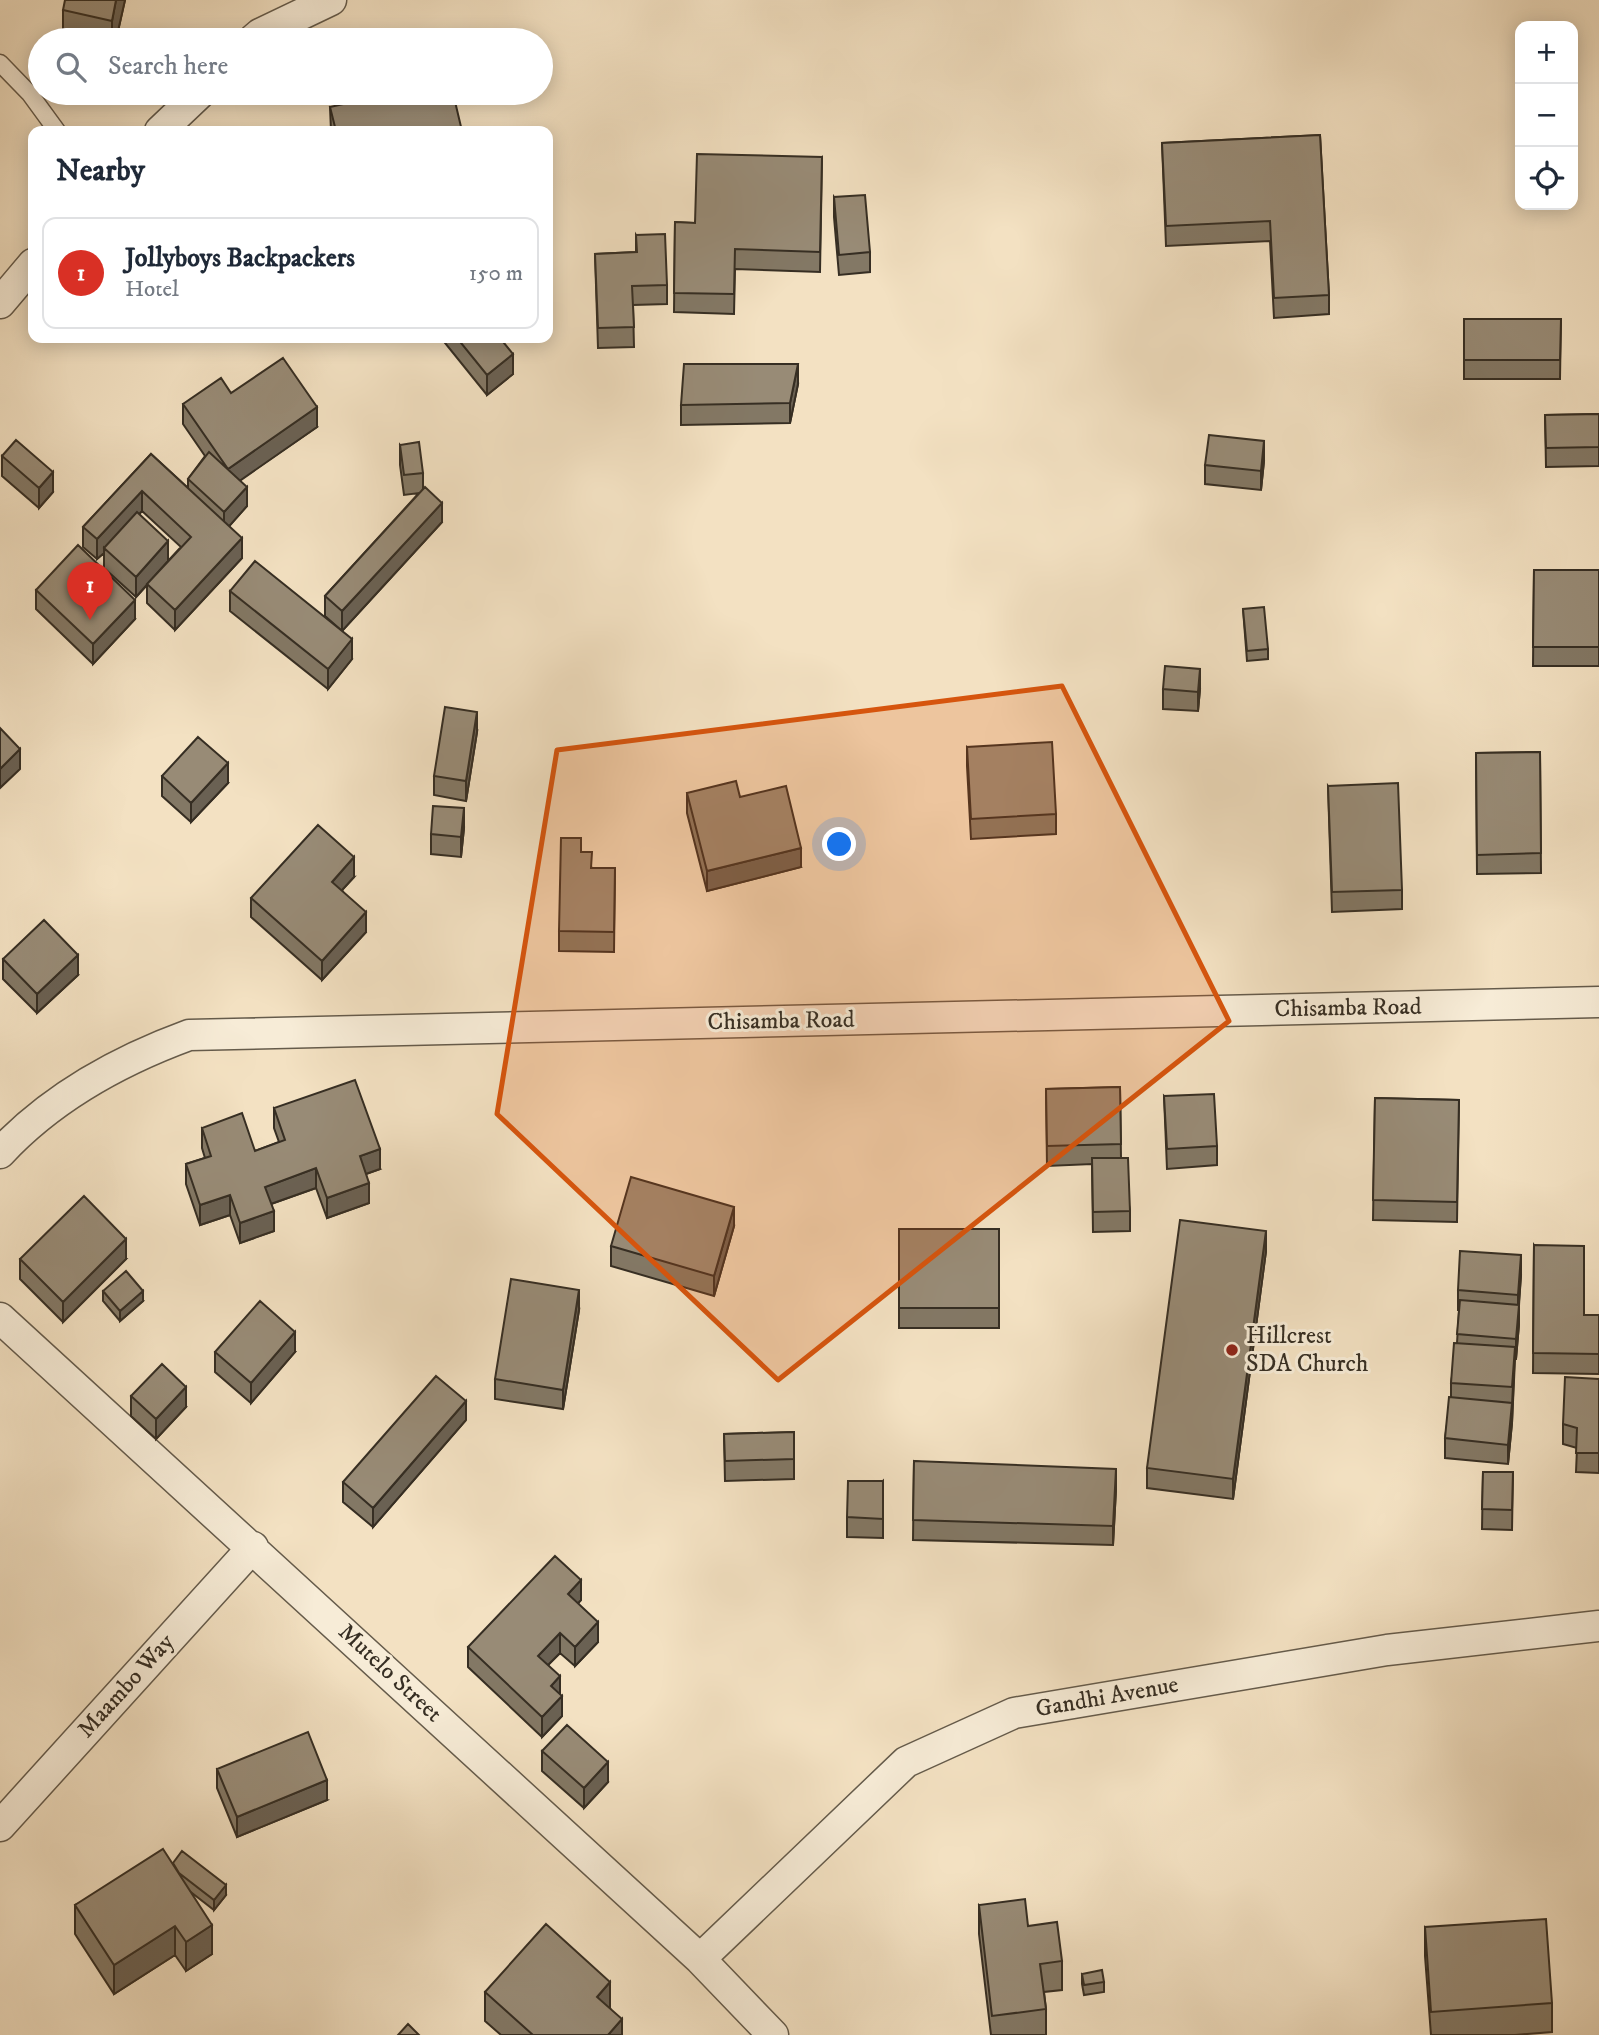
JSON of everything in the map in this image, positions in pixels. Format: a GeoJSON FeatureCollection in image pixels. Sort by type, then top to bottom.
{"type":"FeatureCollection","features":[{"type":"Feature","properties":{"kind":"street"},"geometry":{"type":"LineString","coordinates":[[273,28],[331,0]]}},
{"type":"Feature","properties":{"kind":"street"},"geometry":{"type":"LineString","coordinates":[[165,126],[187,105]]}},
{"type":"Feature","properties":{"kind":"street"},"geometry":{"type":"LineString","coordinates":[[0,303],[28,270]]}},
{"type":"Feature","properties":{"kind":"street","name":"Chisamba Road"},"geometry":{"type":"LineString","coordinates":[[0,1153],[81,1085],[136,1054],[189,1035],[1599,1002]]}},
{"type":"Feature","properties":{"kind":"street","name":"Mutelo Street"},"geometry":{"type":"LineString","coordinates":[[0,1318],[700,1959],[773,2035]]}},
{"type":"Feature","properties":{"kind":"street","name":"Maambo Way"},"geometry":{"type":"LineString","coordinates":[[0,1826],[253,1547]]}},
{"type":"Feature","properties":{"kind":"street","name":"Gandhi Avenue"},"geometry":{"type":"LineString","coordinates":[[700,1959],[906,1762],[1014,1713],[1387,1650],[1599,1626]]}},
{"type":"Feature","properties":{"kind":"lane"},"geometry":{"type":"LineString","coordinates":[[0,63],[28,92]]}},
{"type":"Feature","properties":{"kind":"lane"},"geometry":{"type":"LineString","coordinates":[[38,105],[53,126]]}},
{"type":"Feature","properties":{"kind":"highlighted area"},"geometry":{"type":"Polygon","coordinates":[[[1062,686],[1229,1021],[778,1380],[497,1114],[557,750],[1062,686]]]}},
{"type":"Feature","properties":{"kind":"building"},"geometry":{"type":"Polygon","coordinates":[[[65,0],[116,0],[112,21],[63,10],[65,0]]]}},
{"type":"Feature","properties":{"kind":"building"},"geometry":{"type":"Polygon","coordinates":[[[456,105],[461,126],[335,126],[330,107],[456,105]]]}},
{"type":"Feature","properties":{"kind":"building"},"geometry":{"type":"Polygon","coordinates":[[[1320,135],[1329,295],[1274,298],[1270,221],[1166,226],[1162,143],[1320,135]]]}},
{"type":"Feature","properties":{"kind":"building"},"geometry":{"type":"Polygon","coordinates":[[[697,154],[822,157],[820,252],[735,249],[734,294],[674,293],[675,222],[695,223],[697,154]]]}},
{"type":"Feature","properties":{"kind":"building"},"geometry":{"type":"Polygon","coordinates":[[[865,195],[870,252],[839,255],[834,197],[865,195]]]}},
{"type":"Feature","properties":{"kind":"building"},"geometry":{"type":"Polygon","coordinates":[[[665,234],[667,285],[632,286],[634,327],[598,328],[595,254],[637,252],[636,235],[665,234]]]}},
{"type":"Feature","properties":{"kind":"building"},"geometry":{"type":"Polygon","coordinates":[[[1464,319],[1561,319],[1560,360],[1464,360],[1464,319]]]}},
{"type":"Feature","properties":{"kind":"building"},"geometry":{"type":"Polygon","coordinates":[[[461,343],[504,343],[513,354],[487,375],[461,343]]]}},
{"type":"Feature","properties":{"kind":"building"},"geometry":{"type":"Polygon","coordinates":[[[283,358],[317,407],[228,469],[183,404],[221,378],[231,393],[283,358]]]}},
{"type":"Feature","properties":{"kind":"building"},"geometry":{"type":"Polygon","coordinates":[[[684,364],[798,364],[790,403],[681,405],[684,364]]]}},
{"type":"Feature","properties":{"kind":"building"},"geometry":{"type":"Polygon","coordinates":[[[1599,414],[1599,447],[1546,448],[1545,415],[1599,414]]]}},
{"type":"Feature","properties":{"kind":"building"},"geometry":{"type":"Polygon","coordinates":[[[1209,435],[1264,441],[1261,471],[1205,465],[1209,435]]]}},
{"type":"Feature","properties":{"kind":"building"},"geometry":{"type":"Polygon","coordinates":[[[16,440],[53,472],[39,488],[2,456],[16,440]]]}},
{"type":"Feature","properties":{"kind":"building"},"geometry":{"type":"Polygon","coordinates":[[[419,442],[423,473],[404,475],[400,445],[419,442]]]}},
{"type":"Feature","properties":{"kind":"building"},"geometry":{"type":"Polygon","coordinates":[[[209,452],[247,487],[224,512],[188,479],[209,452]]]}},
{"type":"Feature","properties":{"kind":"building"},"geometry":{"type":"Polygon","coordinates":[[[151,454],[242,538],[175,610],[147,584],[191,537],[142,491],[97,539],[83,527],[151,454]]]}},
{"type":"Feature","properties":{"kind":"building"},"geometry":{"type":"Polygon","coordinates":[[[425,487],[442,503],[342,611],[325,596],[425,487]]]}},
{"type":"Feature","properties":{"kind":"building"},"geometry":{"type":"Polygon","coordinates":[[[137,512],[168,541],[136,577],[104,548],[137,512]]]}},
{"type":"Feature","properties":{"kind":"building"},"geometry":{"type":"Polygon","coordinates":[[[78,545],[135,600],[93,644],[36,590],[78,545]]]}},
{"type":"Feature","properties":{"kind":"building"},"geometry":{"type":"Polygon","coordinates":[[[255,561],[352,639],[328,669],[230,591],[255,561]]]}},
{"type":"Feature","properties":{"kind":"building"},"geometry":{"type":"Polygon","coordinates":[[[1534,570],[1599,570],[1599,647],[1533,647],[1534,570]]]}},
{"type":"Feature","properties":{"kind":"building"},"geometry":{"type":"Polygon","coordinates":[[[1264,607],[1268,649],[1247,651],[1243,609],[1264,607]]]}},
{"type":"Feature","properties":{"kind":"building"},"geometry":{"type":"Polygon","coordinates":[[[1165,666],[1200,669],[1198,692],[1163,689],[1165,666]]]}},
{"type":"Feature","properties":{"kind":"building"},"geometry":{"type":"Polygon","coordinates":[[[445,707],[477,712],[466,781],[434,776],[445,707]]]}},
{"type":"Feature","properties":{"kind":"building"},"geometry":{"type":"Polygon","coordinates":[[[0,728],[20,749],[0,769],[0,728]]]}},
{"type":"Feature","properties":{"kind":"building"},"geometry":{"type":"Polygon","coordinates":[[[198,737],[228,763],[191,803],[162,776],[198,737]]]}},
{"type":"Feature","properties":{"kind":"building"},"geometry":{"type":"Polygon","coordinates":[[[1052,742],[1056,814],[971,819],[967,747],[1052,742]]]}},
{"type":"Feature","properties":{"kind":"building"},"geometry":{"type":"Polygon","coordinates":[[[1540,752],[1541,853],[1477,855],[1476,753],[1540,752]]]}},
{"type":"Feature","properties":{"kind":"building"},"geometry":{"type":"Polygon","coordinates":[[[736,781],[740,797],[786,786],[801,848],[707,871],[687,793],[736,781]]]}},
{"type":"Feature","properties":{"kind":"building"},"geometry":{"type":"Polygon","coordinates":[[[1398,783],[1402,890],[1332,892],[1328,786],[1398,783]]]}},
{"type":"Feature","properties":{"kind":"building"},"geometry":{"type":"Polygon","coordinates":[[[433,806],[464,808],[461,837],[431,834],[433,806]]]}},
{"type":"Feature","properties":{"kind":"building"},"geometry":{"type":"Polygon","coordinates":[[[318,825],[354,857],[332,882],[366,912],[322,961],[251,898],[318,825]]]}},
{"type":"Feature","properties":{"kind":"building"},"geometry":{"type":"Polygon","coordinates":[[[561,838],[581,838],[581,852],[592,852],[591,868],[615,868],[614,932],[559,931],[561,838]]]}},
{"type":"Feature","properties":{"kind":"building"},"geometry":{"type":"Polygon","coordinates":[[[44,920],[78,955],[37,994],[3,959],[44,920]]]}},
{"type":"Feature","properties":{"kind":"building"},"geometry":{"type":"Polygon","coordinates":[[[355,1080],[380,1149],[360,1156],[369,1183],[327,1198],[316,1168],[265,1187],[274,1211],[240,1223],[230,1195],[200,1205],[186,1164],[211,1156],[202,1128],[242,1113],[255,1151],[285,1140],[274,1108],[355,1080]]]}},
{"type":"Feature","properties":{"kind":"building"},"geometry":{"type":"Polygon","coordinates":[[[1120,1087],[1121,1144],[1047,1146],[1046,1089],[1120,1087]]]}},
{"type":"Feature","properties":{"kind":"building"},"geometry":{"type":"Polygon","coordinates":[[[1214,1094],[1217,1146],[1167,1149],[1164,1096],[1214,1094]]]}},
{"type":"Feature","properties":{"kind":"building"},"geometry":{"type":"Polygon","coordinates":[[[1375,1098],[1459,1100],[1457,1202],[1373,1200],[1375,1098]]]}},
{"type":"Feature","properties":{"kind":"building"},"geometry":{"type":"Polygon","coordinates":[[[1092,1158],[1128,1158],[1130,1211],[1093,1212],[1092,1158]]]}},
{"type":"Feature","properties":{"kind":"building"},"geometry":{"type":"Polygon","coordinates":[[[631,1177],[734,1207],[714,1276],[611,1246],[631,1177]]]}},
{"type":"Feature","properties":{"kind":"building"},"geometry":{"type":"Polygon","coordinates":[[[84,1196],[126,1239],[63,1302],[20,1259],[84,1196]]]}},
{"type":"Feature","properties":{"kind":"building"},"geometry":{"type":"Polygon","coordinates":[[[1180,1220],[1266,1231],[1233,1479],[1147,1468],[1180,1220]]]}},
{"type":"Feature","properties":{"kind":"building"},"geometry":{"type":"Polygon","coordinates":[[[899,1229],[999,1229],[999,1308],[899,1308],[899,1229]]]}},
{"type":"Feature","properties":{"kind":"building"},"geometry":{"type":"Polygon","coordinates":[[[1534,1245],[1584,1246],[1584,1315],[1599,1315],[1599,1354],[1533,1353],[1534,1245]]]}},
{"type":"Feature","properties":{"kind":"building"},"geometry":{"type":"Polygon","coordinates":[[[1460,1251],[1521,1255],[1518,1295],[1458,1290],[1460,1251]]]}},
{"type":"Feature","properties":{"kind":"building"},"geometry":{"type":"Polygon","coordinates":[[[126,1271],[143,1291],[120,1311],[103,1291],[126,1271]]]}},
{"type":"Feature","properties":{"kind":"building"},"geometry":{"type":"Polygon","coordinates":[[[511,1279],[579,1290],[563,1390],[495,1379],[511,1279]]]}},
{"type":"Feature","properties":{"kind":"building"},"geometry":{"type":"Polygon","coordinates":[[[1460,1300],[1519,1305],[1516,1339],[1457,1334],[1460,1300]]]}},
{"type":"Feature","properties":{"kind":"building"},"geometry":{"type":"Polygon","coordinates":[[[260,1301],[295,1332],[251,1383],[215,1352],[260,1301]]]}},
{"type":"Feature","properties":{"kind":"building"},"geometry":{"type":"Polygon","coordinates":[[[1454,1343],[1515,1347],[1512,1387],[1451,1383],[1454,1343]]]}},
{"type":"Feature","properties":{"kind":"building"},"geometry":{"type":"Polygon","coordinates":[[[162,1364],[186,1387],[156,1419],[131,1396],[162,1364]]]}},
{"type":"Feature","properties":{"kind":"building"},"geometry":{"type":"Polygon","coordinates":[[[436,1376],[466,1401],[373,1508],[343,1482],[436,1376]]]}},
{"type":"Feature","properties":{"kind":"building"},"geometry":{"type":"Polygon","coordinates":[[[1565,1377],[1599,1379],[1599,1453],[1576,1453],[1577,1428],[1563,1424],[1565,1377]]]}},
{"type":"Feature","properties":{"kind":"building"},"geometry":{"type":"Polygon","coordinates":[[[1449,1397],[1512,1403],[1508,1445],[1445,1438],[1449,1397]]]}},
{"type":"Feature","properties":{"kind":"building"},"geometry":{"type":"Polygon","coordinates":[[[794,1432],[794,1459],[725,1461],[724,1434],[794,1432]]]}},
{"type":"Feature","properties":{"kind":"building"},"geometry":{"type":"Polygon","coordinates":[[[914,1461],[1116,1469],[1113,1526],[913,1520],[914,1461]]]}},
{"type":"Feature","properties":{"kind":"building"},"geometry":{"type":"Polygon","coordinates":[[[1483,1472],[1513,1472],[1512,1510],[1482,1509],[1483,1472]]]}},
{"type":"Feature","properties":{"kind":"building"},"geometry":{"type":"Polygon","coordinates":[[[848,1481],[883,1481],[883,1519],[847,1517],[848,1481]]]}},
{"type":"Feature","properties":{"kind":"building"},"geometry":{"type":"Polygon","coordinates":[[[555,1556],[581,1580],[568,1594],[598,1622],[575,1647],[560,1633],[538,1656],[560,1676],[551,1686],[562,1696],[542,1717],[468,1647],[555,1556]]]}},
{"type":"Feature","properties":{"kind":"building"},"geometry":{"type":"Polygon","coordinates":[[[567,1725],[608,1762],[584,1788],[542,1751],[567,1725]]]}},
{"type":"Feature","properties":{"kind":"building"},"geometry":{"type":"Polygon","coordinates":[[[308,1732],[327,1780],[237,1817],[217,1769],[308,1732]]]}},
{"type":"Feature","properties":{"kind":"building"},"geometry":{"type":"Polygon","coordinates":[[[163,1849],[212,1925],[186,1942],[175,1926],[114,1965],[75,1905],[163,1849]]]}},
{"type":"Feature","properties":{"kind":"building"},"geometry":{"type":"Polygon","coordinates":[[[182,1851],[226,1885],[214,1900],[179,1873],[173,1863],[182,1851]]]}},
{"type":"Feature","properties":{"kind":"building"},"geometry":{"type":"Polygon","coordinates":[[[1025,1899],[1028,1926],[1057,1922],[1062,1961],[1040,1964],[1046,2009],[992,2016],[979,1905],[1025,1899]]]}},
{"type":"Feature","properties":{"kind":"building"},"geometry":{"type":"Polygon","coordinates":[[[1546,1919],[1552,2003],[1431,2012],[1425,1927],[1546,1919]]]}},
{"type":"Feature","properties":{"kind":"building"},"geometry":{"type":"Polygon","coordinates":[[[546,1924],[610,1982],[597,1997],[622,2019],[608,2035],[533,2035],[485,1992],[546,1924]]]}},
{"type":"Feature","properties":{"kind":"building"},"geometry":{"type":"Polygon","coordinates":[[[1102,1970],[1104,1982],[1084,1985],[1082,1974],[1102,1970]]]}},
{"type":"Feature","properties":{"kind":"building"},"geometry":{"type":"Polygon","coordinates":[[[408,2024],[419,2035],[398,2035],[408,2024]]]}},
{"type":"Feature","properties":{"kind":"place","name":"Jollyboys Backpackers"},"geometry":{"type":"Point","coordinates":[90,620]}},
{"type":"Feature","properties":{"kind":"place","name":"Hillcrest SDA Church"},"geometry":{"type":"Point","coordinates":[1232,1350]}}]}
